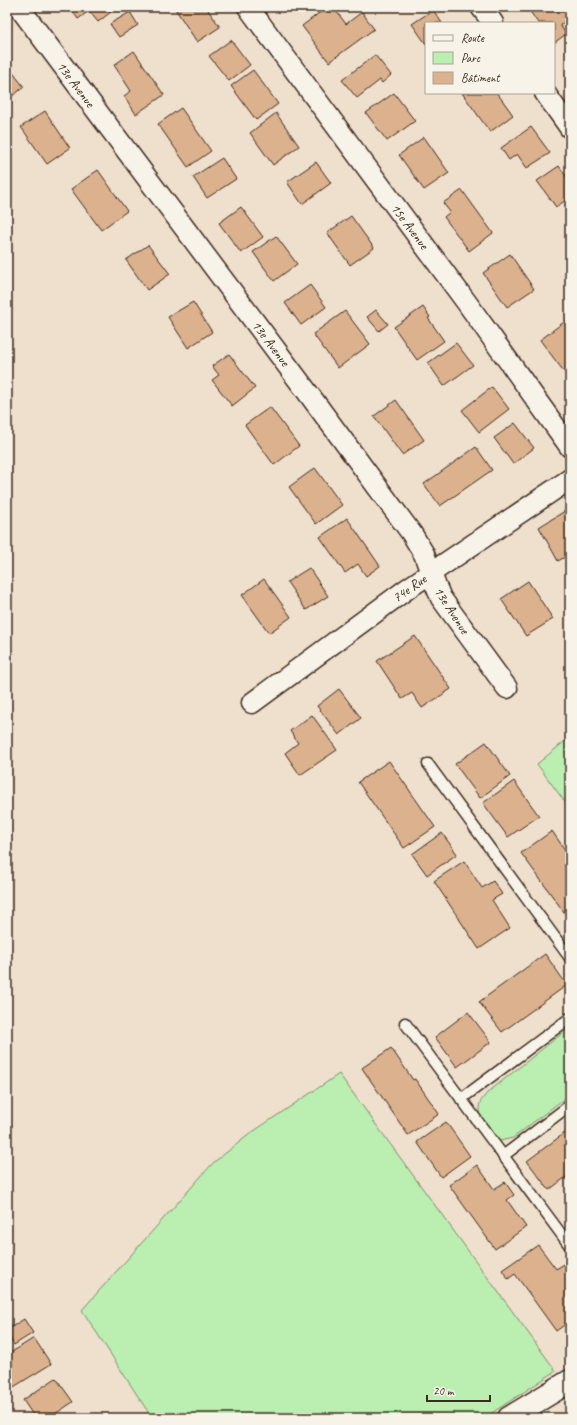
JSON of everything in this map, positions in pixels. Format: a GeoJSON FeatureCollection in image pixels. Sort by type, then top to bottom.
{"type":"FeatureCollection","features":[{"type":"Feature","properties":{"kind":"street","name":"13e Avenue"},"geometry":{"type":"LineString","coordinates":[[19,7],[308,393],[407,528],[424,554],[441,598],[507,688]]}},
{"type":"Feature","properties":{"kind":"street","name":"15e Avenue"},"geometry":{"type":"LineString","coordinates":[[248,7],[467,303],[570,447]]}},
{"type":"Feature","properties":{"kind":"street"},"geometry":{"type":"LineString","coordinates":[[481,7],[492,22]]}},
{"type":"Feature","properties":{"kind":"street"},"geometry":{"type":"LineString","coordinates":[[546,94],[570,128]]}},
{"type":"Feature","properties":{"kind":"street","name":"74e Rue"},"geometry":{"type":"LineString","coordinates":[[252,702],[432,572],[570,479]]}},
{"type":"Feature","properties":{"kind":"street"},"geometry":{"type":"LineString","coordinates":[[509,1418],[570,1381]]}},
{"type":"Feature","properties":{"kind":"lane"},"geometry":{"type":"LineString","coordinates":[[428,764],[570,958]]}},
{"type":"Feature","properties":{"kind":"lane"},"geometry":{"type":"LineString","coordinates":[[461,1099],[570,1018]]}},
{"type":"Feature","properties":{"kind":"lane"},"geometry":{"type":"LineString","coordinates":[[405,1023],[503,1156],[569,1242]]}},
{"type":"Feature","properties":{"kind":"lane"},"geometry":{"type":"LineString","coordinates":[[503,1156],[570,1105]]}},
{"type":"Feature","properties":{"kind":"green space"},"geometry":{"type":"Polygon","coordinates":[[[570,737],[570,809],[537,764],[570,737]]]}},
{"type":"Feature","properties":{"kind":"green space"},"geometry":{"type":"Polygon","coordinates":[[[570,1027],[570,1094],[513,1138],[500,1141],[488,1130],[481,1120],[479,1108],[481,1101],[487,1093],[570,1027]]]}},
{"type":"Feature","properties":{"kind":"green space"},"geometry":{"type":"Polygon","coordinates":[[[339,1074],[556,1371],[484,1418],[152,1418],[82,1310],[213,1163],[251,1133],[339,1074]]]}},
{"type":"Feature","properties":{"kind":"building"},"geometry":{"type":"Polygon","coordinates":[[[69,7],[116,8],[98,22],[89,11],[78,19],[69,7]]]}},
{"type":"Feature","properties":{"kind":"building"},"geometry":{"type":"Polygon","coordinates":[[[174,7],[206,7],[220,27],[197,42],[174,7]]]}},
{"type":"Feature","properties":{"kind":"building"},"geometry":{"type":"Polygon","coordinates":[[[327,7],[333,7],[346,24],[362,12],[374,29],[329,62],[302,26],[327,7]]]}},
{"type":"Feature","properties":{"kind":"building"},"geometry":{"type":"Polygon","coordinates":[[[527,7],[570,7],[570,18],[560,25],[566,34],[555,42],[555,22],[537,22],[527,7]]]}},
{"type":"Feature","properties":{"kind":"building"},"geometry":{"type":"Polygon","coordinates":[[[433,10],[441,22],[425,22],[425,43],[412,24],[433,10]]]}},
{"type":"Feature","properties":{"kind":"building"},"geometry":{"type":"Polygon","coordinates":[[[130,12],[138,25],[119,37],[110,24],[130,12]]]}},
{"type":"Feature","properties":{"kind":"building"},"geometry":{"type":"Polygon","coordinates":[[[231,40],[250,65],[229,81],[209,56],[231,40]]]}},
{"type":"Feature","properties":{"kind":"building"},"geometry":{"type":"Polygon","coordinates":[[[134,51],[164,95],[136,114],[124,96],[131,91],[114,65],[134,51]]]}},
{"type":"Feature","properties":{"kind":"building"},"geometry":{"type":"Polygon","coordinates":[[[375,55],[391,75],[382,83],[380,80],[357,98],[342,80],[375,55]]]}},
{"type":"Feature","properties":{"kind":"building"},"geometry":{"type":"Polygon","coordinates":[[[7,65],[24,87],[7,100],[7,65]]]}},
{"type":"Feature","properties":{"kind":"building"},"geometry":{"type":"Polygon","coordinates":[[[253,70],[278,104],[256,120],[231,86],[253,70]]]}},
{"type":"Feature","properties":{"kind":"building"},"geometry":{"type":"Polygon","coordinates":[[[394,93],[415,121],[387,141],[366,113],[394,93]]]}},
{"type":"Feature","properties":{"kind":"building"},"geometry":{"type":"Polygon","coordinates":[[[463,94],[498,94],[513,115],[490,132],[463,94]]]}},
{"type":"Feature","properties":{"kind":"building"},"geometry":{"type":"Polygon","coordinates":[[[181,108],[211,151],[188,167],[158,124],[181,108]]]}},
{"type":"Feature","properties":{"kind":"building"},"geometry":{"type":"Polygon","coordinates":[[[45,111],[70,148],[47,164],[21,127],[45,111]]]}},
{"type":"Feature","properties":{"kind":"building"},"geometry":{"type":"Polygon","coordinates":[[[276,113],[299,146],[273,165],[250,133],[276,113]]]}},
{"type":"Feature","properties":{"kind":"building"},"geometry":{"type":"Polygon","coordinates":[[[531,127],[550,153],[527,168],[517,154],[509,160],[501,148],[531,127]]]}},
{"type":"Feature","properties":{"kind":"building"},"geometry":{"type":"Polygon","coordinates":[[[424,137],[449,173],[424,190],[399,155],[424,137]]]}},
{"type":"Feature","properties":{"kind":"building"},"geometry":{"type":"Polygon","coordinates":[[[222,158],[236,179],[207,198],[193,177],[222,158]]]}},
{"type":"Feature","properties":{"kind":"building"},"geometry":{"type":"Polygon","coordinates":[[[316,162],[331,183],[302,204],[287,182],[316,162]]]}},
{"type":"Feature","properties":{"kind":"building"},"geometry":{"type":"Polygon","coordinates":[[[559,166],[570,182],[570,197],[556,207],[537,181],[559,166]]]}},
{"type":"Feature","properties":{"kind":"building"},"geometry":{"type":"Polygon","coordinates":[[[98,170],[127,211],[101,230],[71,189],[98,170]]]}},
{"type":"Feature","properties":{"kind":"building"},"geometry":{"type":"Polygon","coordinates":[[[462,190],[493,233],[469,251],[444,217],[450,212],[443,203],[462,190]]]}},
{"type":"Feature","properties":{"kind":"building"},"geometry":{"type":"Polygon","coordinates":[[[241,207],[263,237],[241,253],[219,223],[241,207]]]}},
{"type":"Feature","properties":{"kind":"building"},"geometry":{"type":"Polygon","coordinates":[[[351,216],[374,248],[350,265],[327,233],[351,216]]]}},
{"type":"Feature","properties":{"kind":"building"},"geometry":{"type":"Polygon","coordinates":[[[276,236],[297,264],[274,281],[253,252],[276,236]]]}},
{"type":"Feature","properties":{"kind":"building"},"geometry":{"type":"Polygon","coordinates":[[[148,245],[170,274],[147,290],[126,260],[148,245]]]}},
{"type":"Feature","properties":{"kind":"building"},"geometry":{"type":"Polygon","coordinates":[[[510,254],[534,289],[507,307],[483,273],[510,254]]]}},
{"type":"Feature","properties":{"kind":"building"},"geometry":{"type":"Polygon","coordinates":[[[310,285],[326,307],[301,325],[285,303],[310,285]]]}},
{"type":"Feature","properties":{"kind":"building"},"geometry":{"type":"Polygon","coordinates":[[[193,302],[212,332],[188,348],[168,317],[193,302]]]}},
{"type":"Feature","properties":{"kind":"building"},"geometry":{"type":"Polygon","coordinates":[[[423,307],[430,317],[428,318],[444,341],[417,360],[394,327],[423,307]]]}},
{"type":"Feature","properties":{"kind":"building"},"geometry":{"type":"Polygon","coordinates":[[[376,310],[388,324],[379,331],[367,317],[376,310]]]}},
{"type":"Feature","properties":{"kind":"building"},"geometry":{"type":"Polygon","coordinates":[[[345,311],[370,344],[338,368],[313,334],[345,311]]]}},
{"type":"Feature","properties":{"kind":"building"},"geometry":{"type":"Polygon","coordinates":[[[568,319],[570,321],[570,370],[565,373],[540,340],[568,319]]]}},
{"type":"Feature","properties":{"kind":"building"},"geometry":{"type":"Polygon","coordinates":[[[456,343],[473,365],[444,386],[428,363],[456,343]]]}},
{"type":"Feature","properties":{"kind":"building"},"geometry":{"type":"Polygon","coordinates":[[[229,354],[255,388],[232,406],[212,380],[219,375],[212,366],[229,354]]]}},
{"type":"Feature","properties":{"kind":"building"},"geometry":{"type":"Polygon","coordinates":[[[492,387],[509,409],[479,432],[462,410],[492,387]]]}},
{"type":"Feature","properties":{"kind":"building"},"geometry":{"type":"Polygon","coordinates":[[[396,400],[424,440],[402,455],[374,416],[396,400]]]}},
{"type":"Feature","properties":{"kind":"building"},"geometry":{"type":"Polygon","coordinates":[[[270,407],[299,446],[274,465],[245,425],[270,407]]]}},
{"type":"Feature","properties":{"kind":"building"},"geometry":{"type":"Polygon","coordinates":[[[515,423],[534,448],[513,464],[494,438],[515,423]]]}},
{"type":"Feature","properties":{"kind":"building"},"geometry":{"type":"Polygon","coordinates":[[[476,447],[492,470],[440,506],[424,484],[476,447]]]}},
{"type":"Feature","properties":{"kind":"building"},"geometry":{"type":"Polygon","coordinates":[[[315,468],[342,505],[316,524],[289,487],[315,468]]]}},
{"type":"Feature","properties":{"kind":"building"},"geometry":{"type":"Polygon","coordinates":[[[565,511],[570,520],[570,554],[558,561],[539,527],[565,511]]]}},
{"type":"Feature","properties":{"kind":"building"},"geometry":{"type":"Polygon","coordinates":[[[347,518],[380,566],[366,576],[358,564],[345,573],[320,537],[347,518]]]}},
{"type":"Feature","properties":{"kind":"building"},"geometry":{"type":"Polygon","coordinates":[[[309,568],[328,596],[306,610],[287,582],[309,568]]]}},
{"type":"Feature","properties":{"kind":"building"},"geometry":{"type":"Polygon","coordinates":[[[264,579],[291,617],[269,633],[242,595],[264,579]]]}},
{"type":"Feature","properties":{"kind":"building"},"geometry":{"type":"Polygon","coordinates":[[[528,581],[553,619],[526,636],[501,599],[528,581]]]}},
{"type":"Feature","properties":{"kind":"building"},"geometry":{"type":"Polygon","coordinates":[[[415,636],[451,689],[422,708],[412,693],[402,699],[377,661],[415,636]]]}},
{"type":"Feature","properties":{"kind":"building"},"geometry":{"type":"Polygon","coordinates":[[[339,689],[361,718],[339,735],[317,706],[339,689]]]}},
{"type":"Feature","properties":{"kind":"building"},"geometry":{"type":"Polygon","coordinates":[[[312,715],[337,750],[300,775],[285,753],[298,743],[290,731],[312,715]]]}},
{"type":"Feature","properties":{"kind":"building"},"geometry":{"type":"Polygon","coordinates":[[[486,742],[510,776],[480,798],[455,764],[486,742]]]}},
{"type":"Feature","properties":{"kind":"building"},"geometry":{"type":"Polygon","coordinates":[[[389,761],[435,827],[404,848],[358,782],[389,761]]]}},
{"type":"Feature","properties":{"kind":"building"},"geometry":{"type":"Polygon","coordinates":[[[514,781],[539,816],[508,837],[483,803],[514,781]]]}},
{"type":"Feature","properties":{"kind":"building"},"geometry":{"type":"Polygon","coordinates":[[[552,831],[570,857],[569,919],[521,853],[552,831]]]}},
{"type":"Feature","properties":{"kind":"building"},"geometry":{"type":"Polygon","coordinates":[[[442,833],[457,854],[427,875],[412,854],[442,833]]]}},
{"type":"Feature","properties":{"kind":"building"},"geometry":{"type":"Polygon","coordinates":[[[464,861],[482,888],[493,881],[502,894],[492,900],[510,928],[479,949],[434,881],[464,861]]]}},
{"type":"Feature","properties":{"kind":"building"},"geometry":{"type":"Polygon","coordinates":[[[545,954],[567,985],[502,1032],[479,1002],[545,954]]]}},
{"type":"Feature","properties":{"kind":"building"},"geometry":{"type":"Polygon","coordinates":[[[468,1012],[491,1042],[457,1067],[435,1037],[468,1012]]]}},
{"type":"Feature","properties":{"kind":"building"},"geometry":{"type":"Polygon","coordinates":[[[391,1048],[439,1114],[408,1135],[362,1068],[391,1048]]]}},
{"type":"Feature","properties":{"kind":"building"},"geometry":{"type":"Polygon","coordinates":[[[446,1122],[470,1156],[441,1177],[417,1142],[446,1122]]]}},
{"type":"Feature","properties":{"kind":"building"},"geometry":{"type":"Polygon","coordinates":[[[570,1129],[570,1174],[549,1190],[527,1161],[570,1129]]]}},
{"type":"Feature","properties":{"kind":"building"},"geometry":{"type":"Polygon","coordinates":[[[477,1165],[494,1189],[505,1182],[514,1195],[507,1200],[526,1227],[495,1249],[449,1185],[477,1165]]]}},
{"type":"Feature","properties":{"kind":"building"},"geometry":{"type":"Polygon","coordinates":[[[538,1245],[556,1269],[566,1263],[570,1269],[570,1280],[567,1282],[570,1286],[570,1321],[556,1331],[515,1274],[508,1279],[502,1270],[538,1245]]]}},
{"type":"Feature","properties":{"kind":"building"},"geometry":{"type":"Polygon","coordinates":[[[24,1319],[33,1333],[14,1345],[7,1333],[7,1330],[24,1319]]]}},
{"type":"Feature","properties":{"kind":"building"},"geometry":{"type":"Polygon","coordinates":[[[34,1338],[51,1364],[12,1388],[7,1381],[7,1355],[34,1338]]]}},
{"type":"Feature","properties":{"kind":"building"},"geometry":{"type":"Polygon","coordinates":[[[56,1378],[73,1402],[49,1418],[35,1418],[23,1400],[56,1378]]]}}]}
